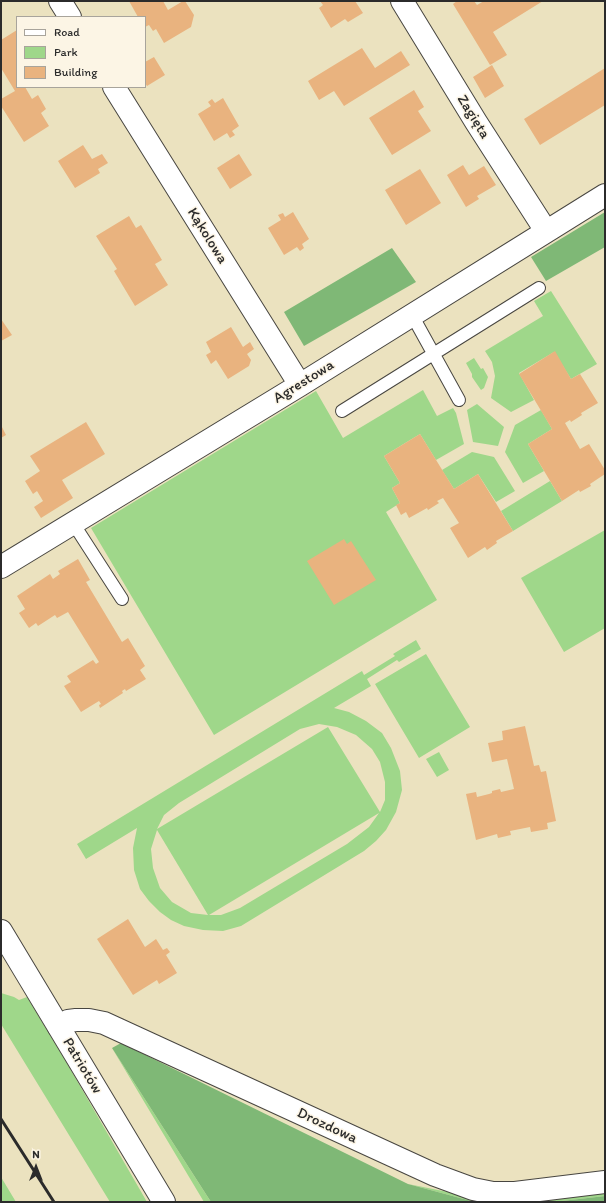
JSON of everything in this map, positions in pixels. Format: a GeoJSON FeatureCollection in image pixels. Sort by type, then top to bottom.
{"type":"FeatureCollection","features":[{"type":"Feature","properties":{"kind":"street"},"geometry":{"type":"LineString","coordinates":[[60,1],[69,16]]}},
{"type":"Feature","properties":{"kind":"street","name":"Zagięta"},"geometry":{"type":"LineString","coordinates":[[402,1],[476,122],[546,231]]}},
{"type":"Feature","properties":{"kind":"street","name":"Kąkolowa"},"geometry":{"type":"LineString","coordinates":[[115,88],[300,385]]}},
{"type":"Feature","properties":{"kind":"street","name":"Agrestowa"},"geometry":{"type":"LineString","coordinates":[[1,567],[300,385],[605,194]]}},
{"type":"Feature","properties":{"kind":"street","name":"Patriotów"},"geometry":{"type":"LineString","coordinates":[[1,931],[164,1202]]}},
{"type":"Feature","properties":{"kind":"street","name":"Drozdowa"},"geometry":{"type":"LineString","coordinates":[[59,1027],[68,1021],[76,1020],[104,1023],[435,1175],[473,1189],[493,1193],[515,1193],[605,1182]]}},
{"type":"Feature","properties":{"kind":"lane"},"geometry":{"type":"LineString","coordinates":[[342,411],[539,288]]}},
{"type":"Feature","properties":{"kind":"lane"},"geometry":{"type":"LineString","coordinates":[[412,315],[460,400]]}},
{"type":"Feature","properties":{"kind":"lane"},"geometry":{"type":"LineString","coordinates":[[74,523],[122,599]]}},
{"type":"Feature","properties":{"kind":"green space"},"geometry":{"type":"Polygon","coordinates":[[[605,212],[605,247],[546,281],[531,257],[605,212]]]}},
{"type":"Feature","properties":{"kind":"green space"},"geometry":{"type":"Polygon","coordinates":[[[392,248],[416,282],[304,346],[284,312],[392,248]]]}},
{"type":"Feature","properties":{"kind":"green space"},"geometry":{"type":"Polygon","coordinates":[[[551,291],[597,364],[571,379],[554,352],[519,373],[534,400],[511,412],[491,398],[495,376],[492,362],[485,351],[543,316],[534,301],[551,291]]]}},
{"type":"Feature","properties":{"kind":"green space"},"geometry":{"type":"Polygon","coordinates":[[[474,358],[481,369],[483,368],[488,377],[484,388],[481,390],[472,377],[466,363],[474,358]]]}},
{"type":"Feature","properties":{"kind":"green space"},"geometry":{"type":"Polygon","coordinates":[[[423,390],[437,416],[453,408],[456,413],[464,444],[436,460],[420,434],[384,456],[400,483],[392,488],[400,503],[386,512],[437,600],[214,735],[91,528],[316,391],[343,438],[423,390]]]}},
{"type":"Feature","properties":{"kind":"green space"},"geometry":{"type":"Polygon","coordinates":[[[477,404],[504,427],[498,446],[473,442],[467,410],[477,404]]]}},
{"type":"Feature","properties":{"kind":"green space"},"geometry":{"type":"Polygon","coordinates":[[[541,410],[552,429],[528,444],[544,471],[523,483],[505,452],[515,425],[541,410]]]}},
{"type":"Feature","properties":{"kind":"green space"},"geometry":{"type":"Polygon","coordinates":[[[472,452],[494,457],[515,491],[496,502],[478,474],[454,489],[442,470],[472,452]]]}},
{"type":"Feature","properties":{"kind":"green space"},"geometry":{"type":"Polygon","coordinates":[[[550,481],[562,501],[513,531],[501,511],[550,481]]]}},
{"type":"Feature","properties":{"kind":"green space"},"geometry":{"type":"Polygon","coordinates":[[[605,530],[605,628],[564,652],[521,578],[605,530]]]}},
{"type":"Feature","properties":{"kind":"green space"},"geometry":{"type":"Polygon","coordinates":[[[416,640],[421,649],[399,662],[397,660],[367,679],[371,686],[334,708],[349,712],[366,721],[382,733],[391,748],[400,771],[402,790],[396,812],[386,830],[364,851],[241,926],[223,931],[203,930],[184,926],[171,920],[149,901],[140,889],[134,870],[133,848],[137,828],[86,859],[77,844],[362,671],[364,675],[395,656],[393,654],[416,640]],[[319,724],[300,729],[179,803],[164,815],[157,829],[328,727],[380,812],[385,800],[385,782],[380,762],[372,749],[356,735],[337,727],[319,724]],[[379,813],[209,915],[221,915],[240,908],[347,844],[369,827],[379,813]],[[157,830],[151,849],[153,868],[160,888],[172,902],[191,913],[208,915],[157,830]]]}},
{"type":"Feature","properties":{"kind":"green space"},"geometry":{"type":"Polygon","coordinates":[[[426,654],[470,727],[419,758],[375,684],[426,654]]]}},
{"type":"Feature","properties":{"kind":"green space"},"geometry":{"type":"Polygon","coordinates":[[[439,752],[449,770],[437,777],[426,759],[439,752]]]}},
{"type":"Feature","properties":{"kind":"green space"},"geometry":{"type":"Polygon","coordinates":[[[1,993],[19,1000],[27,997],[147,1202],[110,1202],[1,1024],[1,993]]]}},
{"type":"Feature","properties":{"kind":"green space"},"geometry":{"type":"Polygon","coordinates":[[[121,1043],[408,1184],[475,1202],[211,1202],[112,1048],[121,1043]]]}},
{"type":"Feature","properties":{"kind":"green space"},"geometry":{"type":"Polygon","coordinates":[[[112,1048],[209,1199],[211,1202],[204,1202],[112,1048]]]}},
{"type":"Feature","properties":{"kind":"green space"},"geometry":{"type":"Polygon","coordinates":[[[1,1177],[16,1202],[1,1202],[1,1177]]]}},
{"type":"Feature","properties":{"kind":"green space"},"geometry":{"type":"Polygon","coordinates":[[[408,1184],[498,1202],[475,1202],[408,1184]]]}},
{"type":"Feature","properties":{"kind":"green space"},"geometry":{"type":"Polygon","coordinates":[[[605,1192],[605,1196],[553,1202],[514,1202],[605,1192]]]}},
{"type":"Feature","properties":{"kind":"green space"},"geometry":{"type":"Polygon","coordinates":[[[605,1196],[605,1202],[553,1202],[605,1196]]]}},
{"type":"Feature","properties":{"kind":"building"},"geometry":{"type":"Polygon","coordinates":[[[129,1],[163,1],[168,10],[185,1],[194,15],[191,27],[164,43],[156,29],[153,31],[149,25],[146,26],[146,16],[137,16],[129,1]]]}},
{"type":"Feature","properties":{"kind":"building"},"geometry":{"type":"Polygon","coordinates":[[[320,1],[355,1],[363,13],[348,22],[345,19],[331,28],[319,8],[323,5],[320,1]]]}},
{"type":"Feature","properties":{"kind":"building"},"geometry":{"type":"Polygon","coordinates":[[[457,1],[474,1],[477,5],[484,1],[543,1],[493,32],[507,55],[490,65],[453,4],[457,1]]]}},
{"type":"Feature","properties":{"kind":"building"},"geometry":{"type":"Polygon","coordinates":[[[16,31],[16,88],[26,88],[32,99],[38,95],[46,109],[41,113],[49,126],[24,142],[1,106],[1,99],[15,91],[1,68],[1,40],[16,31]]]}},
{"type":"Feature","properties":{"kind":"building"},"geometry":{"type":"Polygon","coordinates":[[[362,48],[375,68],[401,51],[410,65],[344,106],[334,91],[319,100],[308,81],[362,48]]]}},
{"type":"Feature","properties":{"kind":"building"},"geometry":{"type":"Polygon","coordinates":[[[154,57],[165,75],[147,86],[146,84],[146,61],[154,57]]]}},
{"type":"Feature","properties":{"kind":"building"},"geometry":{"type":"Polygon","coordinates":[[[492,65],[504,86],[485,98],[473,77],[492,65]]]}},
{"type":"Feature","properties":{"kind":"building"},"geometry":{"type":"Polygon","coordinates":[[[605,68],[605,105],[540,145],[524,119],[605,68]]]}},
{"type":"Feature","properties":{"kind":"building"},"geometry":{"type":"Polygon","coordinates":[[[414,90],[424,107],[418,111],[431,131],[392,155],[369,118],[414,90]]]}},
{"type":"Feature","properties":{"kind":"building"},"geometry":{"type":"Polygon","coordinates":[[[223,98],[239,126],[232,131],[235,135],[230,138],[227,133],[214,141],[198,114],[211,106],[208,102],[212,99],[215,103],[223,98]]]}},
{"type":"Feature","properties":{"kind":"building"},"geometry":{"type":"Polygon","coordinates":[[[83,145],[92,159],[102,154],[108,163],[98,169],[100,173],[75,188],[58,161],[83,145]]]}},
{"type":"Feature","properties":{"kind":"building"},"geometry":{"type":"Polygon","coordinates":[[[239,154],[252,175],[230,189],[217,168],[239,154]]]}},
{"type":"Feature","properties":{"kind":"building"},"geometry":{"type":"Polygon","coordinates":[[[463,165],[469,175],[484,166],[496,185],[477,196],[479,199],[466,207],[447,175],[463,165]]]}},
{"type":"Feature","properties":{"kind":"building"},"geometry":{"type":"Polygon","coordinates":[[[420,169],[441,203],[406,225],[385,190],[420,169]]]}},
{"type":"Feature","properties":{"kind":"building"},"geometry":{"type":"Polygon","coordinates":[[[293,212],[309,239],[302,244],[304,248],[300,251],[297,247],[284,255],[268,228],[281,220],[278,215],[283,213],[285,217],[293,212]]]}},
{"type":"Feature","properties":{"kind":"building"},"geometry":{"type":"Polygon","coordinates":[[[129,216],[136,228],[141,225],[162,260],[155,264],[168,285],[135,306],[114,271],[117,269],[96,236],[129,216]]]}},
{"type":"Feature","properties":{"kind":"building"},"geometry":{"type":"Polygon","coordinates":[[[1,319],[12,335],[1,341],[1,319]]]}},
{"type":"Feature","properties":{"kind":"building"},"geometry":{"type":"Polygon","coordinates":[[[231,327],[243,347],[250,342],[254,349],[247,354],[251,360],[249,366],[228,379],[216,360],[211,364],[206,355],[211,352],[206,342],[231,327]]]}},
{"type":"Feature","properties":{"kind":"building"},"geometry":{"type":"Polygon","coordinates":[[[555,351],[571,379],[580,374],[598,403],[581,413],[582,415],[571,422],[570,420],[565,423],[580,449],[589,444],[605,470],[605,474],[590,484],[591,486],[580,492],[579,490],[562,501],[528,444],[552,429],[519,374],[555,351]]]}},
{"type":"Feature","properties":{"kind":"building"},"geometry":{"type":"Polygon","coordinates":[[[86,422],[105,454],[62,480],[73,498],[41,518],[34,507],[43,501],[37,491],[33,494],[25,481],[40,471],[30,456],[86,422]]]}},
{"type":"Feature","properties":{"kind":"building"},"geometry":{"type":"Polygon","coordinates":[[[1,425],[6,435],[1,438],[1,425]]]}},
{"type":"Feature","properties":{"kind":"building"},"geometry":{"type":"Polygon","coordinates":[[[420,434],[454,489],[478,474],[513,531],[496,541],[497,543],[487,550],[485,547],[468,558],[450,528],[459,523],[443,498],[437,501],[439,503],[428,510],[427,508],[409,518],[406,512],[401,515],[396,505],[400,503],[392,488],[400,483],[384,456],[420,434]]]}},
{"type":"Feature","properties":{"kind":"building"},"geometry":{"type":"Polygon","coordinates":[[[344,539],[347,544],[351,541],[376,580],[334,605],[307,561],[344,539]]]}},
{"type":"Feature","properties":{"kind":"building"},"geometry":{"type":"Polygon","coordinates":[[[78,559],[90,580],[86,582],[122,642],[128,638],[145,666],[140,670],[146,679],[126,691],[125,689],[122,691],[123,693],[100,708],[99,705],[101,704],[99,701],[81,712],[64,686],[71,682],[67,676],[93,660],[96,664],[99,662],[68,612],[57,618],[55,615],[38,626],[36,623],[29,628],[19,613],[25,609],[17,596],[50,574],[53,579],[60,574],[58,571],[78,559]]]}},
{"type":"Feature","properties":{"kind":"building"},"geometry":{"type":"Polygon","coordinates":[[[525,726],[534,766],[539,765],[541,772],[546,771],[556,821],[547,823],[548,829],[531,832],[530,827],[510,831],[511,835],[498,838],[497,834],[476,840],[466,794],[476,792],[477,797],[500,789],[501,792],[514,789],[507,759],[492,762],[488,743],[503,740],[502,731],[525,726]]]}},
{"type":"Feature","properties":{"kind":"building"},"geometry":{"type":"Polygon","coordinates":[[[128,919],[145,947],[156,939],[163,950],[167,948],[170,952],[166,955],[177,973],[159,984],[157,980],[133,995],[97,939],[128,919]]]}},
{"type":"Feature","properties":{"kind":"railway"},"geometry":{"type":"LineString","coordinates":[[1,1119],[54,1202]]}}]}
